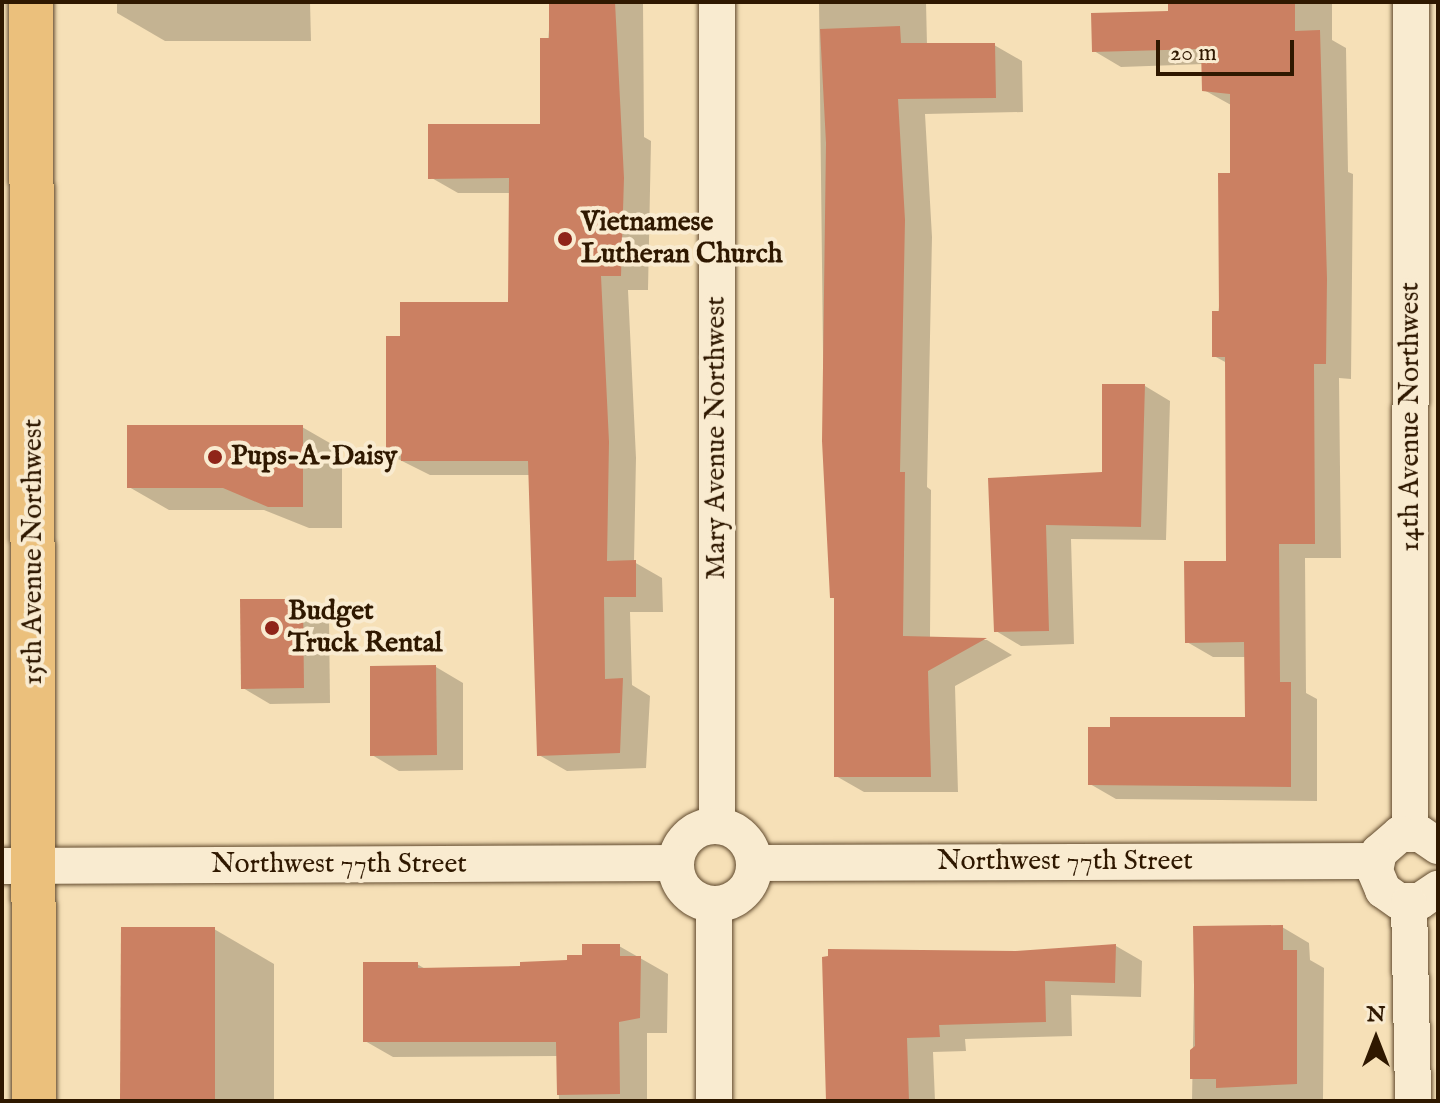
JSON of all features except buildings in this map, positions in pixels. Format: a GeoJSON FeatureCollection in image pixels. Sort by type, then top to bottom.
{"type":"FeatureCollection","features":[{"type":"Feature","properties":{"kind":"main road","name":"15th Avenue Northwest"},"geometry":{"type":"LineString","coordinates":[[31,2],[19,866],[34,1101]]}},
{"type":"Feature","properties":{"kind":"street","name":"Mary Avenue Northwest"},"geometry":{"type":"LineString","coordinates":[[717,2],[717,826]]}},
{"type":"Feature","properties":{"kind":"street","name":"14th Avenue Northwest"},"geometry":{"type":"LineString","coordinates":[[1411,2],[1424,839]]}},
{"type":"Feature","properties":{"kind":"street"},"geometry":{"type":"LineString","coordinates":[[717,826],[738,833],[754,863],[742,893],[714,904],[687,893],[676,863],[688,837],[717,826]]}},
{"type":"Feature","properties":{"kind":"street"},"geometry":{"type":"LineString","coordinates":[[1413,1101],[1424,896],[1383,890],[1376,861],[1392,838],[1424,839]]}},
{"type":"Feature","properties":{"kind":"street","name":"Northwest 77th Street"},"geometry":{"type":"LineString","coordinates":[[754,863],[1376,861]]}},
{"type":"Feature","properties":{"kind":"street","name":"Northwest 77th Street"},"geometry":{"type":"LineString","coordinates":[[19,866],[676,863]]}},
{"type":"Feature","properties":{"kind":"street"},"geometry":{"type":"LineString","coordinates":[[714,904],[714,1101]]}},
{"type":"Feature","properties":{"kind":"place","name":"Vietnamese Lutheran Church"},"geometry":{"type":"Point","coordinates":[565,239]}},
{"type":"Feature","properties":{"kind":"place","name":"Pups-A-Daisy"},"geometry":{"type":"Point","coordinates":[215,457]}},
{"type":"Feature","properties":{"kind":"place","name":"Budget Truck Rental"},"geometry":{"type":"Point","coordinates":[272,628]}}]}
